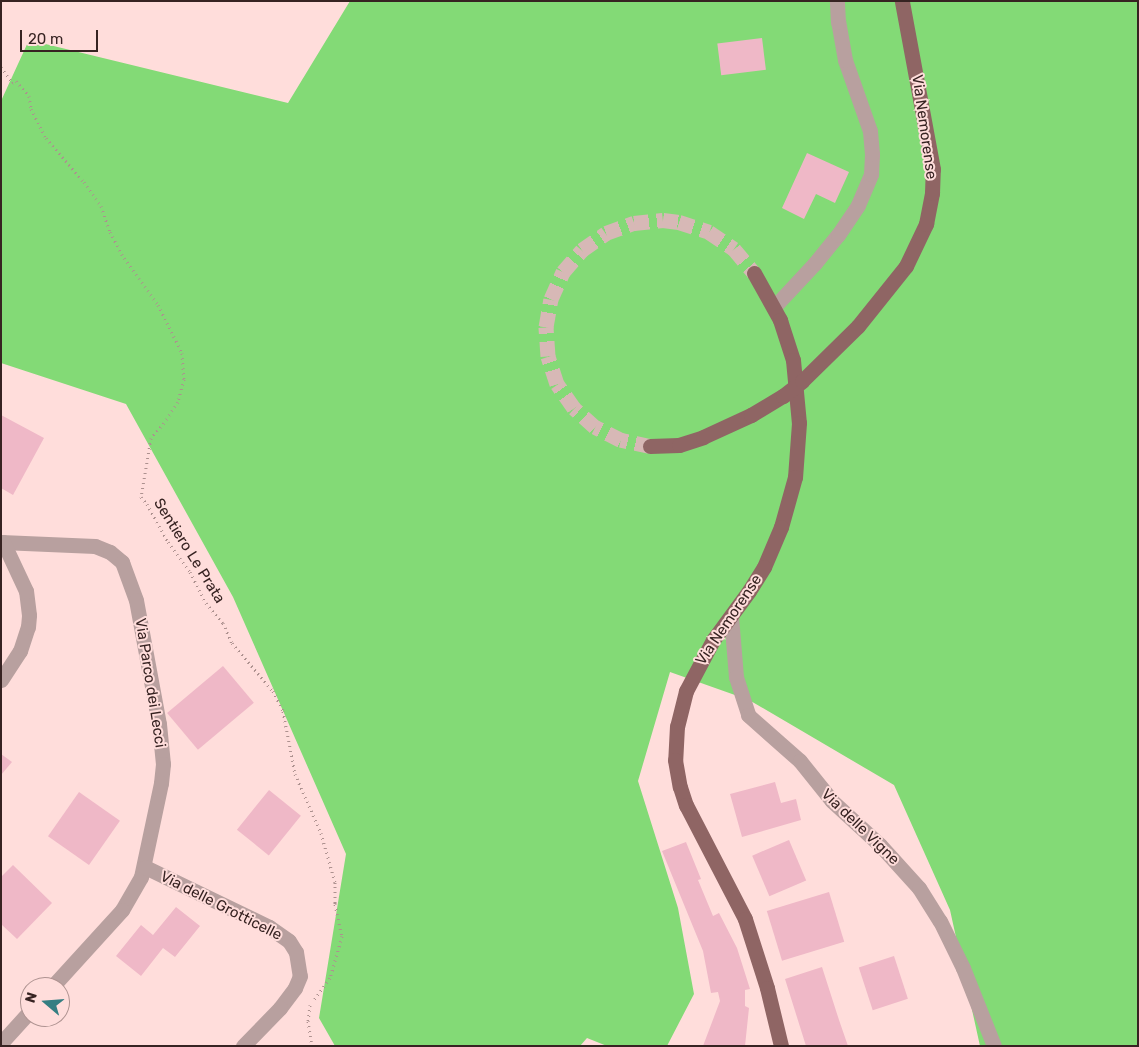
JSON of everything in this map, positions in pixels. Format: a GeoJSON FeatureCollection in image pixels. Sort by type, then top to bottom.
{"type":"FeatureCollection","features":[{"type":"Feature","properties":{"kind":"main road","name":"Via Nemorense"},"geometry":{"type":"LineString","coordinates":[[650,446],[667,446],[703,438],[751,415],[783,396],[802,382],[858,326],[906,266],[926,224],[932,193],[932,161],[902,1]]}},
{"type":"Feature","properties":{"kind":"main road","name":"Via Nemorense"},"geometry":{"type":"LineString","coordinates":[[754,273],[774,307],[787,340],[795,374],[799,423],[795,477],[776,542],[757,580],[712,640],[686,691],[677,726],[675,760],[680,787],[686,805],[745,920],[768,988],[781,1046]]}},
{"type":"Feature","properties":{"kind":"street"},"geometry":{"type":"LineString","coordinates":[[774,307],[838,235],[858,205],[871,174],[870,131],[845,60],[838,22],[837,1]]}},
{"type":"Feature","properties":{"kind":"street"},"geometry":{"type":"LineString","coordinates":[[1,680],[20,651],[29,615],[24,584],[2,542]]}},
{"type":"Feature","properties":{"kind":"street","name":"Via Parco dei Lecci"},"geometry":{"type":"LineString","coordinates":[[2,542],[95,546],[110,552],[122,562],[126,569],[139,619],[159,724],[162,764],[160,792],[145,867],[136,889],[122,910],[61,977]]}},
{"type":"Feature","properties":{"kind":"street","name":"Via delle Vigne"},"geometry":{"type":"LineString","coordinates":[[731,616],[736,677],[748,715],[800,762],[832,801],[880,845],[919,888],[940,921],[963,968],[994,1046]]}},
{"type":"Feature","properties":{"kind":"street","name":"Via delle Grotticelle"},"geometry":{"type":"LineString","coordinates":[[145,867],[269,927],[289,942],[296,952],[300,976],[295,988],[280,1008],[243,1046]]}},
{"type":"Feature","properties":{"kind":"street"},"geometry":{"type":"LineString","coordinates":[[1,1043],[20,1022]]}},
{"type":"Feature","properties":{"kind":"path","name":"Sentiero Le Prata"},"geometry":{"type":"LineString","coordinates":[[1,67],[12,83],[16,81],[28,96],[31,109],[46,138],[84,182],[101,206],[110,232],[124,258],[158,304],[182,353],[184,378],[178,402],[151,438],[141,497],[147,504],[168,542],[190,572],[206,603],[223,623],[232,643],[273,692],[283,711],[295,774],[320,833],[335,882],[335,904],[342,936],[330,978],[310,1005],[308,1021],[312,1046]]}},
{"type":"Feature","properties":{"kind":"green space"},"geometry":{"type":"Polygon","coordinates":[[[350,1],[1138,1],[1138,1046],[980,1046],[950,910],[894,785],[749,700],[670,672],[638,781],[678,908],[694,994],[667,1046],[607,1046],[587,1038],[580,1046],[335,1046],[319,1018],[346,854],[233,597],[126,404],[1,363],[1,101],[29,40],[288,103],[350,1]]]}},
{"type":"Feature","properties":{"kind":"building"},"geometry":{"type":"Polygon","coordinates":[[[762,38],[766,70],[721,75],[717,43],[762,38]]]}},
{"type":"Feature","properties":{"kind":"building"},"geometry":{"type":"Polygon","coordinates":[[[807,153],[849,172],[835,203],[816,194],[804,219],[782,208],[807,153]]]}},
{"type":"Feature","properties":{"kind":"building"},"geometry":{"type":"Polygon","coordinates":[[[1,415],[44,438],[13,495],[1,488],[1,415]]]}},
{"type":"Feature","properties":{"kind":"building"},"geometry":{"type":"Polygon","coordinates":[[[223,666],[254,703],[198,750],[167,713],[223,666]]]}},
{"type":"Feature","properties":{"kind":"building"},"geometry":{"type":"Polygon","coordinates":[[[1,754],[12,762],[1,775],[1,754]]]}},
{"type":"Feature","properties":{"kind":"building"},"geometry":{"type":"Polygon","coordinates":[[[775,782],[781,803],[796,799],[801,820],[742,837],[730,794],[775,782]]]}},
{"type":"Feature","properties":{"kind":"building"},"geometry":{"type":"Polygon","coordinates":[[[269,790],[301,816],[269,855],[237,830],[269,790]]]}},
{"type":"Feature","properties":{"kind":"building"},"geometry":{"type":"Polygon","coordinates":[[[79,792],[120,821],[89,865],[48,836],[79,792]]]}},
{"type":"Feature","properties":{"kind":"building"},"geometry":{"type":"Polygon","coordinates":[[[789,840],[806,881],[769,896],[752,856],[789,840]]]}},
{"type":"Feature","properties":{"kind":"building"},"geometry":{"type":"Polygon","coordinates":[[[686,842],[701,879],[698,880],[713,916],[719,913],[737,948],[750,989],[745,990],[745,1006],[749,1008],[745,1046],[703,1046],[720,1001],[718,992],[711,993],[703,951],[662,851],[686,842]]]}},
{"type":"Feature","properties":{"kind":"building"},"geometry":{"type":"Polygon","coordinates":[[[13,865],[52,903],[17,939],[1,924],[1,877],[13,865]]]}},
{"type":"Feature","properties":{"kind":"building"},"geometry":{"type":"Polygon","coordinates":[[[829,892],[844,942],[782,961],[767,911],[829,892]]]}},
{"type":"Feature","properties":{"kind":"building"},"geometry":{"type":"Polygon","coordinates":[[[176,907],[200,926],[175,957],[163,948],[141,976],[116,956],[141,925],[153,935],[176,907]]]}},
{"type":"Feature","properties":{"kind":"building"},"geometry":{"type":"Polygon","coordinates":[[[894,956],[908,999],[873,1010],[859,967],[894,956]]]}},
{"type":"Feature","properties":{"kind":"building"},"geometry":{"type":"Polygon","coordinates":[[[822,967],[848,1046],[806,1046],[785,979],[822,967]]]}},
{"type":"Feature","properties":{"kind":"tunnel"},"geometry":{"type":"LineString","coordinates":[[650,446],[621,440],[595,427],[574,408],[557,384],[548,356],[546,327],[551,299],[563,272],[582,250],[606,233],[634,223],[663,220],[679,222],[709,232],[734,249],[754,273]]}}]}
